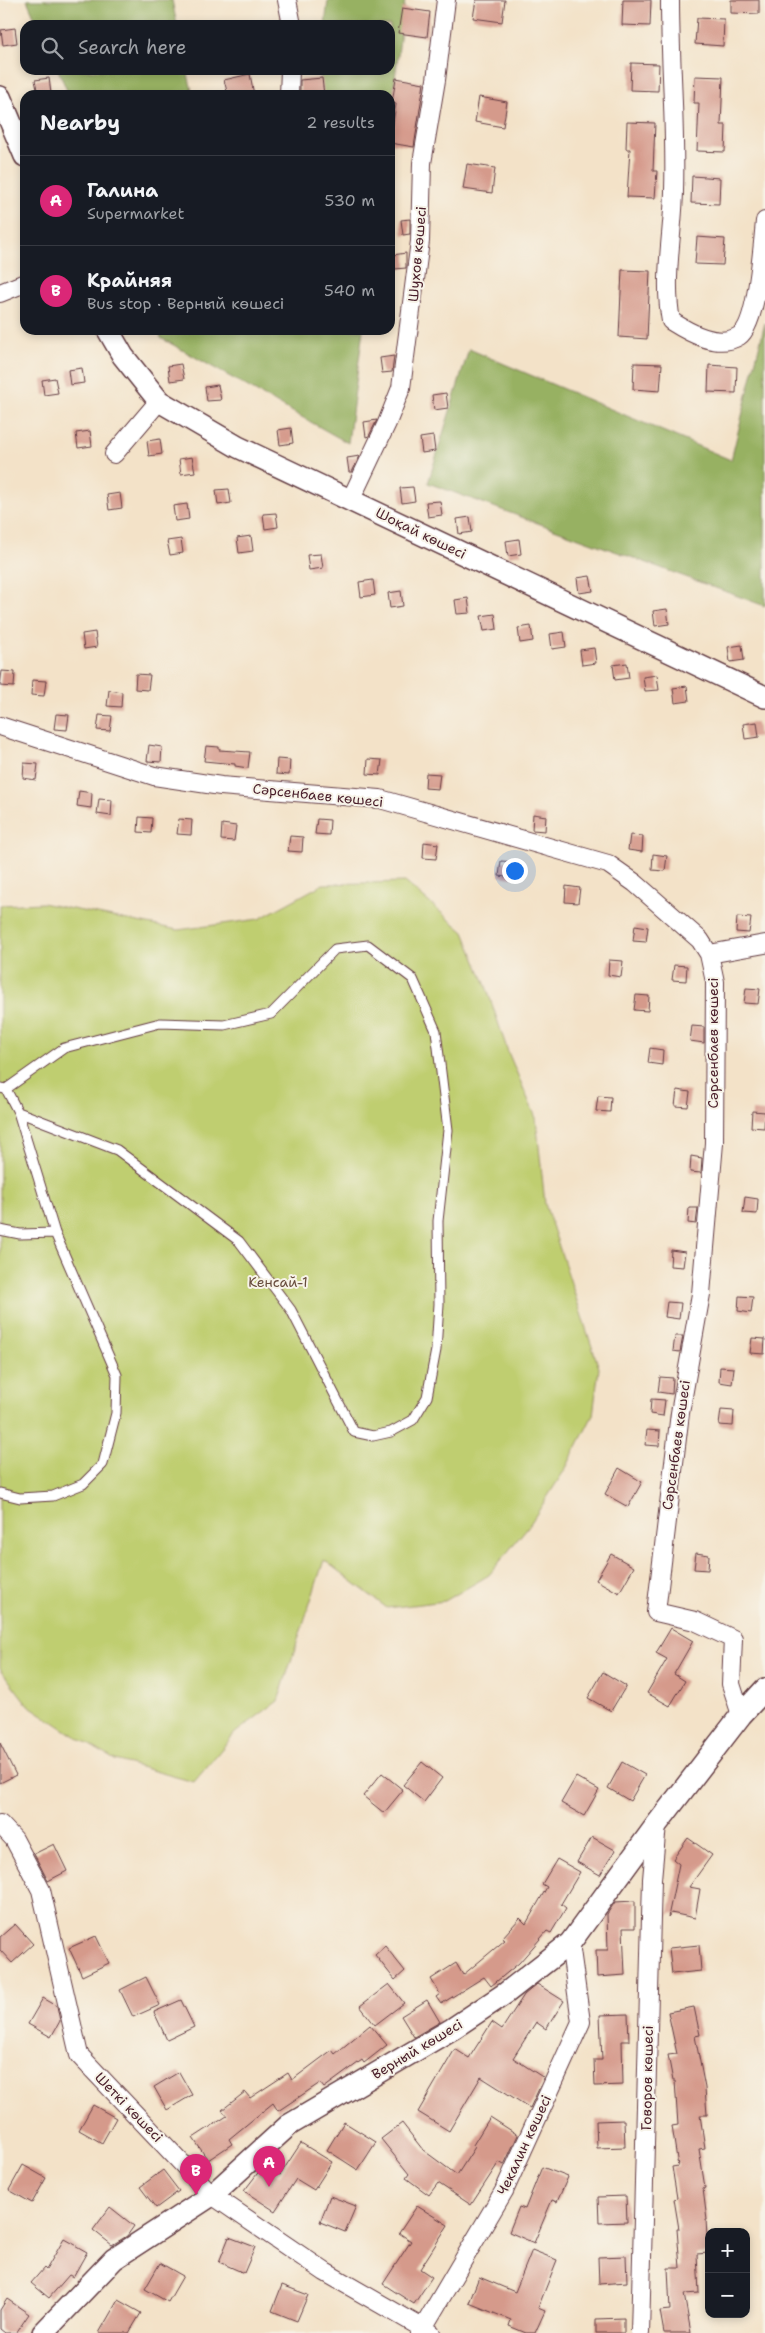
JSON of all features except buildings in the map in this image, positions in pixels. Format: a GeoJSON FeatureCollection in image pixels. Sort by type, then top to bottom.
{"type":"FeatureCollection","features":[{"type":"Feature","properties":{"kind":"street"},"geometry":{"type":"LineString","coordinates":[[287,0],[291,20]]}},
{"type":"Feature","properties":{"kind":"street","name":"Шухов көшесі"},"geometry":{"type":"LineString","coordinates":[[351,499],[387,423],[401,388],[420,240],[422,163],[436,80],[446,0]]}},
{"type":"Feature","properties":{"kind":"street"},"geometry":{"type":"LineString","coordinates":[[670,0],[675,151],[668,280],[668,305],[672,321],[688,333],[721,342],[740,336],[750,321],[756,294],[765,221]]}},
{"type":"Feature","properties":{"kind":"street"},"geometry":{"type":"LineString","coordinates":[[289,90],[290,75]]}},
{"type":"Feature","properties":{"kind":"street"},"geometry":{"type":"LineString","coordinates":[[0,96],[20,144]]}},
{"type":"Feature","properties":{"kind":"street"},"geometry":{"type":"LineString","coordinates":[[0,293],[20,285]]}},
{"type":"Feature","properties":{"kind":"street","name":"Шоқай көшесі"},"geometry":{"type":"LineString","coordinates":[[111,335],[123,356],[159,401],[238,447],[765,697]]}},
{"type":"Feature","properties":{"kind":"street"},"geometry":{"type":"LineString","coordinates":[[114,454],[159,401]]}},
{"type":"Feature","properties":{"kind":"street","name":"Сәрсенбаев көшесі"},"geometry":{"type":"LineString","coordinates":[[0,726],[154,776],[221,786],[380,799],[608,864],[635,883],[700,940],[709,954],[715,982],[713,1153],[701,1294],[680,1413],[656,1612],[695,1621],[733,1639],[731,1684],[741,1715]]}},
{"type":"Feature","properties":{"kind":"street"},"geometry":{"type":"LineString","coordinates":[[709,954],[765,944]]}},
{"type":"Feature","properties":{"kind":"street","name":"Верный көшесі"},"geometry":{"type":"LineString","coordinates":[[43,2333],[114,2259],[212,2195],[290,2125],[452,2029],[506,1993],[570,1943],[657,1824],[741,1715],[765,1689]]}},
{"type":"Feature","properties":{"kind":"street","name":"Шеткі көшесі"},"geometry":{"type":"LineString","coordinates":[[0,1824],[14,1839],[41,1890],[79,2055],[212,2195],[325,2272],[425,2331]]}},
{"type":"Feature","properties":{"kind":"street","name":"Говоров көшесі"},"geometry":{"type":"LineString","coordinates":[[640,2333],[652,1879],[657,1824]]}},
{"type":"Feature","properties":{"kind":"street","name":"Чекалин көшесі"},"geometry":{"type":"LineString","coordinates":[[425,2331],[504,2191],[581,2022],[570,1943]]}},
{"type":"Feature","properties":{"kind":"lane"},"geometry":{"type":"LineString","coordinates":[[0,1493],[20,1498],[53,1496],[83,1484],[103,1464],[116,1412],[117,1374],[55,1234],[18,1112],[3,1088],[64,1048],[160,1023],[224,1025],[271,1014],[335,949],[368,945],[413,979],[436,1032],[448,1130],[438,1221],[439,1304],[436,1350],[427,1397],[413,1420],[391,1432],[373,1436],[354,1432],[291,1310],[238,1241],[117,1150],[18,1112]]}},
{"type":"Feature","properties":{"kind":"lane"},"geometry":{"type":"LineString","coordinates":[[0,1230],[20,1234],[55,1234]]}},
{"type":"Feature","properties":{"kind":"green space"},"geometry":{"type":"Polygon","coordinates":[[[27,0],[172,0],[176,20],[36,20],[27,0]]]}},
{"type":"Feature","properties":{"kind":"green space"},"geometry":{"type":"Polygon","coordinates":[[[328,0],[405,0],[393,90],[319,90],[321,75],[395,75],[395,20],[326,20],[328,0]]]}},
{"type":"Feature","properties":{"kind":"green space"},"geometry":{"type":"Polygon","coordinates":[[[60,75],[188,75],[192,90],[67,90],[60,75]]]}},
{"type":"Feature","properties":{"kind":"green space"},"geometry":{"type":"Polygon","coordinates":[[[765,323],[765,606],[428,483],[469,349],[731,460],[765,323]]]}},
{"type":"Feature","properties":{"kind":"green space"},"geometry":{"type":"Polygon","coordinates":[[[160,335],[362,335],[348,443],[161,338],[160,335]]]}},
{"type":"Feature","properties":{"kind":"green space","name":"Кенсай-1"},"geometry":{"type":"Polygon","coordinates":[[[405,882],[464,932],[486,986],[508,1052],[536,1118],[545,1204],[599,1368],[593,1415],[566,1468],[530,1524],[489,1575],[445,1601],[387,1608],[324,1560],[278,1701],[235,1733],[194,1782],[115,1760],[28,1705],[0,1669],[0,905],[42,903],[178,930],[259,919],[323,884],[405,882]]]}},
{"type":"Feature","properties":{"kind":"place","name":"Галина"},"geometry":{"type":"Point","coordinates":[269,2187]}},
{"type":"Feature","properties":{"kind":"place","name":"Крайняя"},"geometry":{"type":"Point","coordinates":[196,2195]}}]}
